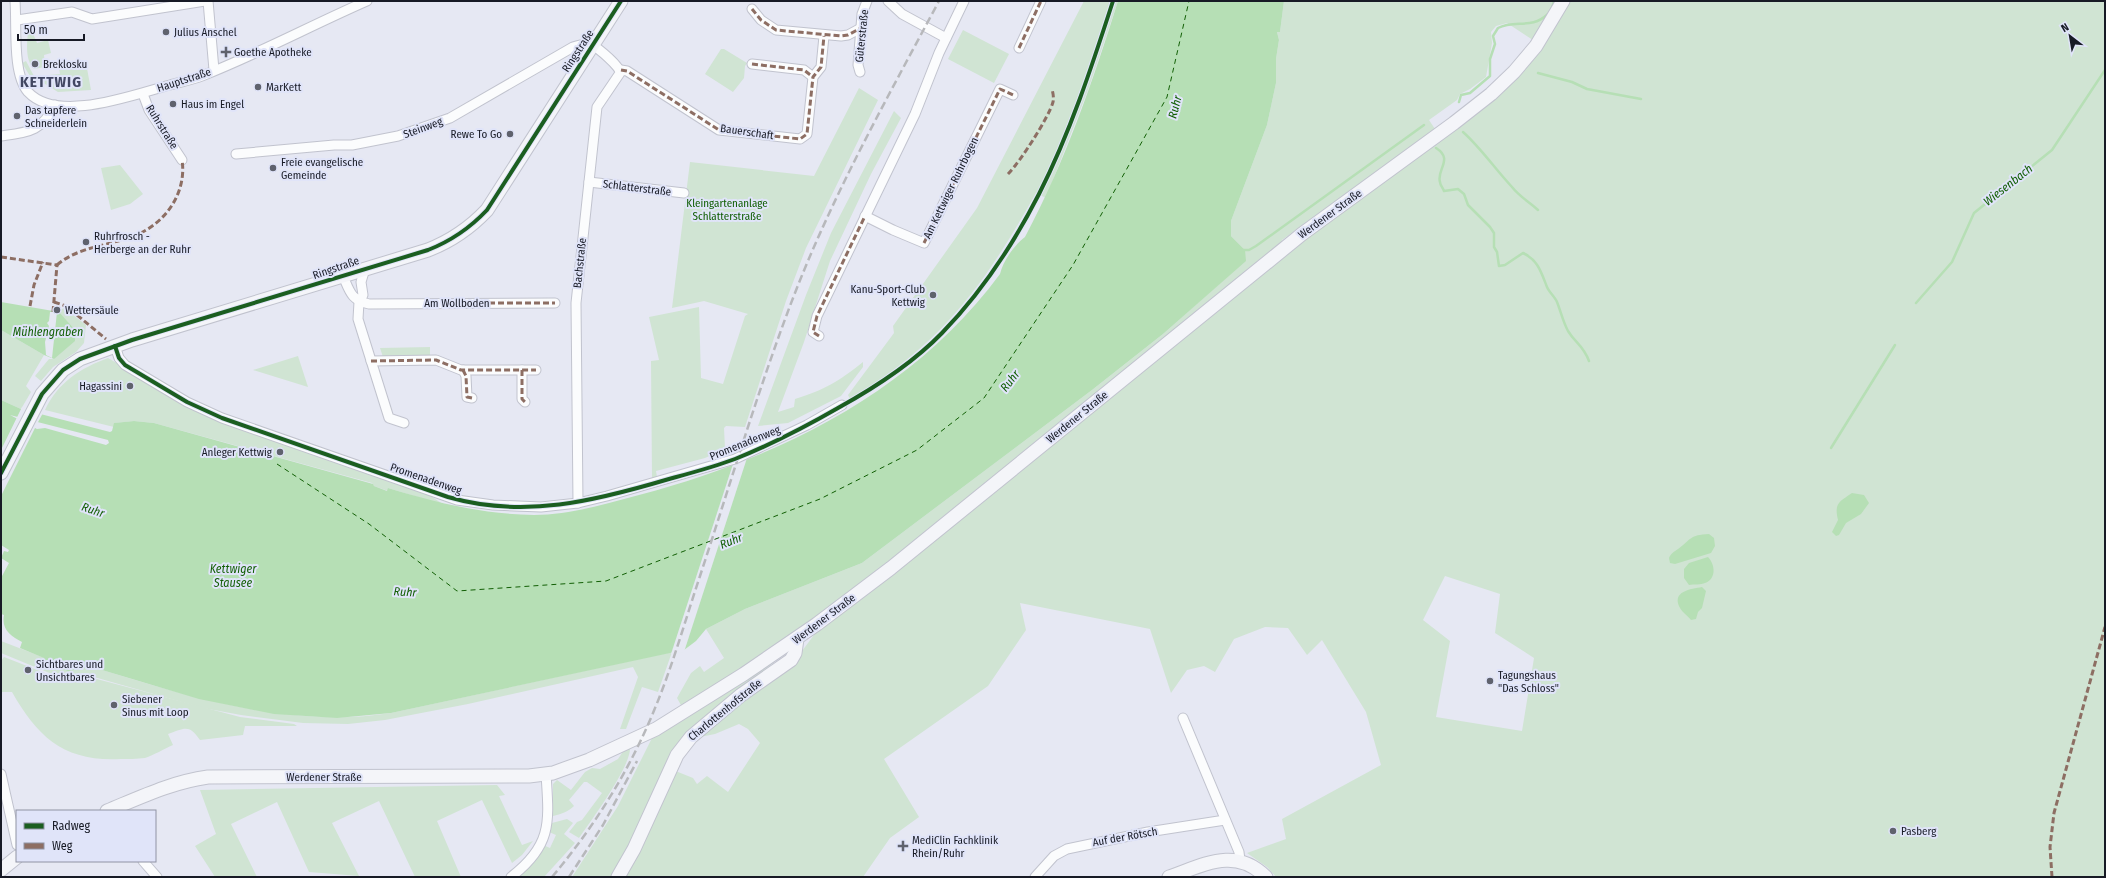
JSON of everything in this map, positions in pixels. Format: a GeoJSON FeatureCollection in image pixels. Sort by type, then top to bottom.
{"type":"FeatureCollection","features":[{"type":"Feature","properties":{"kind":"main road","name":"Ringstraße"},"geometry":{"type":"LineString","coordinates":[[1,473],[41,396],[55,379],[72,363],[88,355],[115,346],[441,245],[460,233],[478,219],[496,196],[621,1]]}},
{"type":"Feature","properties":{"kind":"main road","name":"Werdener Straße"},"geometry":{"type":"LineString","coordinates":[[109,810],[162,788],[186,780],[208,777],[500,778],[546,774],[589,760],[656,729],[797,639],[891,568],[1302,234],[1454,123],[1491,94],[1514,72],[1536,46],[1563,1]]}},
{"type":"Feature","properties":{"kind":"main road","name":"Charlottenhofstraße"},"geometry":{"type":"LineString","coordinates":[[618,877],[634,849],[675,759],[685,742],[741,695],[791,660],[794,655],[797,639]]}},
{"type":"Feature","properties":{"kind":"main road"},"geometry":{"type":"LineString","coordinates":[[1,870],[16,858]]}},
{"type":"Feature","properties":{"kind":"main road"},"geometry":{"type":"LineString","coordinates":[[1169,877],[1212,862],[1228,859],[1240,860],[1250,864],[1266,877]]}},
{"type":"Feature","properties":{"kind":"street"},"geometry":{"type":"LineString","coordinates":[[1,136],[27,131],[40,126],[48,120],[52,104],[31,86],[20,71],[17,59],[17,20],[15,1]]}},
{"type":"Feature","properties":{"kind":"street"},"geometry":{"type":"LineString","coordinates":[[17,20],[72,12],[92,19],[207,1],[214,70]]}},
{"type":"Feature","properties":{"kind":"street","name":"Hauptstraße"},"geometry":{"type":"LineString","coordinates":[[52,104],[77,107],[143,94],[188,81],[351,4],[367,1]]}},
{"type":"Feature","properties":{"kind":"street","name":"Güterstraße"},"geometry":{"type":"LineString","coordinates":[[860,72],[858,65],[862,14],[867,1]]}},
{"type":"Feature","properties":{"kind":"street"},"geometry":{"type":"LineString","coordinates":[[888,1],[902,14],[946,38]]}},
{"type":"Feature","properties":{"kind":"street"},"geometry":{"type":"LineString","coordinates":[[819,336],[813,332],[817,316],[915,114],[946,38],[964,1]]}},
{"type":"Feature","properties":{"kind":"street"},"geometry":{"type":"LineString","coordinates":[[1018,48],[1041,1]]}},
{"type":"Feature","properties":{"kind":"street"},"geometry":{"type":"LineString","coordinates":[[752,9],[761,20],[776,30],[824,36],[848,35],[861,28]]}},
{"type":"Feature","properties":{"kind":"street","name":"Bauerschaft"},"geometry":{"type":"LineString","coordinates":[[621,70],[627,71],[719,130],[800,139],[807,134],[812,77],[821,67],[824,36]]}},
{"type":"Feature","properties":{"kind":"street"},"geometry":{"type":"LineString","coordinates":[[592,45],[621,70]]}},
{"type":"Feature","properties":{"kind":"street","name":"Steinweg"},"geometry":{"type":"LineString","coordinates":[[236,154],[334,145],[352,145],[398,136],[450,118],[573,47],[592,45]]}},
{"type":"Feature","properties":{"kind":"street"},"geometry":{"type":"LineString","coordinates":[[752,64],[804,70],[812,77]]}},
{"type":"Feature","properties":{"kind":"street","name":"Bachstraße"},"geometry":{"type":"LineString","coordinates":[[578,503],[576,303],[597,107],[621,70]]}},
{"type":"Feature","properties":{"kind":"street","name":"Am Kettwiger Ruhrbogen"},"geometry":{"type":"LineString","coordinates":[[865,216],[896,232],[924,243],[1000,89],[1013,95]]}},
{"type":"Feature","properties":{"kind":"street","name":"Ruhrstraße"},"geometry":{"type":"LineString","coordinates":[[143,94],[149,110],[182,160]]}},
{"type":"Feature","properties":{"kind":"street","name":"Schlatterstraße"},"geometry":{"type":"LineString","coordinates":[[589,182],[684,193]]}},
{"type":"Feature","properties":{"kind":"street"},"geometry":{"type":"LineString","coordinates":[[371,266],[364,272],[361,282],[363,295],[359,302],[358,319],[389,418],[404,423]]}},
{"type":"Feature","properties":{"kind":"street"},"geometry":{"type":"LineString","coordinates":[[343,276],[351,295],[359,302]]}},
{"type":"Feature","properties":{"kind":"street","name":"Am Wollboden"},"geometry":{"type":"LineString","coordinates":[[359,302],[369,304],[555,303]]}},
{"type":"Feature","properties":{"kind":"street","name":"Promenadenweg"},"geometry":{"type":"LineString","coordinates":[[115,346],[119,358],[125,364],[188,402],[222,418],[448,497],[483,504],[526,507],[578,503],[652,484],[735,459],[807,425],[842,405]]}},
{"type":"Feature","properties":{"kind":"street"},"geometry":{"type":"LineString","coordinates":[[371,361],[436,360],[463,370],[536,370]]}},
{"type":"Feature","properties":{"kind":"street"},"geometry":{"type":"LineString","coordinates":[[463,370],[466,376],[467,397],[472,398]]}},
{"type":"Feature","properties":{"kind":"street"},"geometry":{"type":"LineString","coordinates":[[522,370],[522,399],[525,402]]}},
{"type":"Feature","properties":{"kind":"street"},"geometry":{"type":"LineString","coordinates":[[1182,718],[1208,774],[1239,852],[1240,860]]}},
{"type":"Feature","properties":{"kind":"street"},"geometry":{"type":"LineString","coordinates":[[1,774],[16,841]]}},
{"type":"Feature","properties":{"kind":"street"},"geometry":{"type":"LineString","coordinates":[[511,877],[529,862],[543,840],[547,820],[546,774]]}},
{"type":"Feature","properties":{"kind":"street","name":"Auf der Rötsch"},"geometry":{"type":"LineString","coordinates":[[1036,877],[1054,856],[1067,849],[1141,834],[1225,820]]}},
{"type":"Feature","properties":{"kind":"street"},"geometry":{"type":"LineString","coordinates":[[144,862],[157,877]]}},
{"type":"Feature","properties":{"kind":"green space"},"geometry":{"type":"Polygon","coordinates":[[[1084,1],[1118,1],[1088,90],[1046,198],[1036,193],[1017,226],[979,284],[936,334],[911,356],[882,378],[850,399],[848,395],[894,333],[893,326],[977,208],[1084,1]]]}},
{"type":"Feature","properties":{"kind":"green space"},"geometry":{"type":"Polygon","coordinates":[[[1284,1],[2105,1],[2105,877],[1276,877],[1267,867],[1247,853],[1286,839],[1282,819],[1381,765],[1366,712],[1322,640],[1307,655],[1288,628],[1265,627],[1234,639],[1215,672],[1204,666],[1187,670],[1171,693],[1150,629],[1020,603],[1026,630],[988,686],[884,759],[919,817],[890,838],[863,877],[622,877],[673,770],[693,778],[697,784],[707,776],[728,792],[760,743],[748,729],[739,724],[715,734],[695,738],[796,659],[820,627],[1286,250],[1448,130],[1536,42],[1507,23],[1496,26],[1491,32],[1492,43],[1486,77],[1470,89],[1460,94],[1457,100],[1429,120],[1435,129],[1282,240],[1281,245],[891,564],[794,635],[682,707],[677,698],[691,673],[700,666],[704,672],[724,658],[706,629],[745,609],[862,563],[1092,390],[1163,334],[1245,261],[1245,250],[1231,236],[1231,221],[1267,125],[1276,83],[1276,59],[1279,40],[1277,32],[1280,32],[1284,1]],[[1445,576],[1423,620],[1450,641],[1436,717],[1522,731],[1534,658],[1495,633],[1500,594],[1445,576]]]}},
{"type":"Feature","properties":{"kind":"green space"},"geometry":{"type":"Polygon","coordinates":[[[963,30],[1009,54],[994,83],[948,59],[963,30]]]}},
{"type":"Feature","properties":{"kind":"green space"},"geometry":{"type":"Polygon","coordinates":[[[32,31],[37,43],[48,40],[51,53],[44,55],[45,67],[34,69],[29,61],[27,41],[28,32],[32,31]]]}},
{"type":"Feature","properties":{"kind":"green space"},"geometry":{"type":"Polygon","coordinates":[[[721,49],[724,49],[747,63],[745,66],[744,78],[733,92],[705,74],[721,49]]]}},
{"type":"Feature","properties":{"kind":"green space"},"geometry":{"type":"Polygon","coordinates":[[[26,61],[35,78],[33,81],[22,63],[26,61]]]}},
{"type":"Feature","properties":{"kind":"green space"},"geometry":{"type":"Polygon","coordinates":[[[86,63],[91,90],[58,92],[42,82],[49,75],[60,74],[59,68],[86,63]]]}},
{"type":"Feature","properties":{"kind":"green space","name":"Kleingartenanlage Schlatterstraße"},"geometry":{"type":"Polygon","coordinates":[[[859,88],[878,100],[806,248],[786,301],[745,427],[726,426],[724,428],[725,449],[705,458],[656,471],[657,477],[652,479],[651,361],[659,360],[649,317],[699,307],[701,378],[723,384],[745,316],[748,314],[704,301],[672,308],[690,162],[814,176],[859,88]]]}},
{"type":"Feature","properties":{"kind":"green space"},"geometry":{"type":"Polygon","coordinates":[[[894,111],[901,118],[871,174],[830,261],[804,342],[778,412],[794,407],[795,399],[815,392],[831,384],[863,362],[863,367],[841,396],[788,423],[758,426],[806,295],[831,233],[894,111]]]}},
{"type":"Feature","properties":{"kind":"green space"},"geometry":{"type":"Polygon","coordinates":[[[120,165],[143,194],[130,204],[111,210],[101,168],[120,165]]]}},
{"type":"Feature","properties":{"kind":"green space"},"geometry":{"type":"Polygon","coordinates":[[[64,308],[86,325],[84,343],[76,352],[53,367],[41,381],[35,376],[49,359],[54,359],[59,312],[57,312],[64,308]]]}},
{"type":"Feature","properties":{"kind":"green space"},"geometry":{"type":"Polygon","coordinates":[[[1,330],[44,355],[26,386],[31,392],[21,409],[1,400],[1,330]]]}},
{"type":"Feature","properties":{"kind":"green space"},"geometry":{"type":"Polygon","coordinates":[[[430,347],[430,356],[383,357],[380,348],[430,347]]]}},
{"type":"Feature","properties":{"kind":"green space"},"geometry":{"type":"Polygon","coordinates":[[[298,356],[308,387],[253,370],[298,356]]]}},
{"type":"Feature","properties":{"kind":"green space"},"geometry":{"type":"Polygon","coordinates":[[[108,358],[199,411],[422,490],[444,505],[388,488],[388,491],[374,486],[372,483],[154,423],[134,421],[115,423],[114,427],[45,410],[57,391],[71,377],[89,366],[108,358]]]}},
{"type":"Feature","properties":{"kind":"green space"},"geometry":{"type":"Polygon","coordinates":[[[1,641],[45,658],[43,661],[74,670],[84,667],[92,667],[202,699],[277,713],[315,717],[353,717],[391,713],[672,652],[658,692],[642,687],[626,729],[620,729],[638,677],[633,667],[468,704],[385,720],[348,724],[303,723],[241,715],[203,708],[94,677],[64,679],[1,653],[1,641]]]}},
{"type":"Feature","properties":{"kind":"green space"},"geometry":{"type":"Polygon","coordinates":[[[781,656],[684,740],[614,877],[572,877],[618,806],[652,738],[781,656]]]}},
{"type":"Feature","properties":{"kind":"green space"},"geometry":{"type":"Polygon","coordinates":[[[4,657],[63,680],[93,678],[240,717],[294,724],[297,726],[245,726],[243,735],[200,740],[190,729],[183,729],[168,734],[173,745],[145,758],[101,759],[84,756],[55,744],[32,722],[12,692],[1,692],[1,661],[4,657]]]}},
{"type":"Feature","properties":{"kind":"green space"},"geometry":{"type":"Polygon","coordinates":[[[630,747],[625,766],[618,779],[579,838],[569,832],[577,822],[582,820],[602,793],[587,782],[584,782],[569,800],[574,806],[562,814],[553,816],[553,784],[557,780],[571,790],[585,772],[592,768],[600,769],[618,759],[624,750],[630,747]]]}},
{"type":"Feature","properties":{"kind":"green space"},"geometry":{"type":"Polygon","coordinates":[[[497,785],[505,795],[499,796],[522,845],[533,841],[522,855],[512,863],[482,800],[437,821],[461,877],[415,877],[379,801],[332,823],[359,876],[309,872],[277,802],[231,824],[257,877],[215,877],[195,846],[216,834],[200,790],[497,785]]]}},
{"type":"Feature","properties":{"kind":"green space"},"geometry":{"type":"Polygon","coordinates":[[[567,819],[573,823],[564,834],[575,843],[544,877],[513,877],[543,845],[550,848],[556,835],[549,832],[552,823],[567,819]]]}},
{"type":"Feature","properties":{"kind":"water","name":"Kettwiger Stausee"},"geometry":{"type":"Polygon","coordinates":[[[1118,1],[1284,1],[1280,32],[1277,32],[1279,40],[1276,59],[1276,83],[1267,125],[1231,221],[1231,236],[1245,250],[1246,261],[1163,334],[1092,390],[862,563],[745,609],[706,629],[696,641],[684,650],[391,713],[337,718],[274,714],[199,699],[92,667],[68,671],[43,661],[44,658],[20,648],[22,642],[14,638],[5,628],[3,620],[4,615],[1,614],[1,578],[9,563],[1,558],[4,551],[8,552],[9,550],[1,545],[1,400],[21,409],[110,432],[112,431],[114,423],[134,421],[154,423],[373,484],[374,486],[387,491],[388,488],[442,503],[478,510],[534,515],[547,515],[587,508],[691,480],[792,440],[839,415],[884,386],[927,353],[965,316],[1000,274],[1010,253],[1025,237],[1053,180],[1077,121],[1118,1]],[[10,415],[37,429],[45,428],[106,445],[109,443],[108,440],[10,415]]]}},
{"type":"Feature","properties":{"kind":"water","name":"Mühlengraben"},"geometry":{"type":"Polygon","coordinates":[[[1,302],[59,312],[75,330],[75,341],[54,359],[44,355],[1,330],[1,302]]]}},
{"type":"Feature","properties":{"kind":"water"},"geometry":{"type":"Polygon","coordinates":[[[1852,493],[1864,495],[1869,503],[1861,514],[1846,523],[1839,535],[1836,536],[1832,532],[1838,520],[1837,506],[1852,493]]]}},
{"type":"Feature","properties":{"kind":"water"},"geometry":{"type":"Polygon","coordinates":[[[1709,534],[1714,538],[1715,546],[1711,553],[1675,564],[1670,563],[1669,558],[1672,554],[1691,538],[1698,535],[1709,534]]]}},
{"type":"Feature","properties":{"kind":"water"},"geometry":{"type":"Polygon","coordinates":[[[1708,557],[1712,563],[1714,571],[1712,578],[1703,584],[1689,585],[1684,578],[1684,569],[1689,563],[1708,557]]]}},
{"type":"Feature","properties":{"kind":"water"},"geometry":{"type":"Polygon","coordinates":[[[1702,587],[1706,591],[1702,608],[1698,612],[1696,619],[1691,620],[1680,608],[1678,598],[1680,594],[1688,590],[1702,587]]]}},
{"type":"Feature","properties":{"kind":"pier"},"geometry":{"type":"Polygon","coordinates":[[[50,312],[57,312],[52,358],[46,355],[45,342],[49,326],[47,323],[49,321],[50,312]]]}},
{"type":"Feature","properties":{"kind":"pier"},"geometry":{"type":"Polygon","coordinates":[[[22,407],[43,413],[37,424],[20,419],[36,426],[1,496],[1,450],[22,407]]]}},
{"type":"Feature","properties":{"kind":"pier"},"geometry":{"type":"Polygon","coordinates":[[[747,458],[684,652],[671,654],[733,464],[747,458]]]}},
{"type":"Feature","properties":{"kind":"waterway","name":"Wiesenbach"},"geometry":{"type":"LineString","coordinates":[[1552,8],[1554,1]]}},
{"type":"Feature","properties":{"kind":"waterway"},"geometry":{"type":"LineString","coordinates":[[1459,102],[1461,95],[1470,93],[1490,76],[1490,59],[1495,44],[1493,36],[1498,28],[1504,25],[1535,22],[1548,14]]}},
{"type":"Feature","properties":{"kind":"waterway","name":"Wiesenbach"},"geometry":{"type":"LineString","coordinates":[[1916,303],[1952,262],[1974,213],[2052,150],[2105,70]]}},
{"type":"Feature","properties":{"kind":"waterway"},"geometry":{"type":"LineString","coordinates":[[1538,73],[1572,82],[1587,89],[1641,99]]}},
{"type":"Feature","properties":{"kind":"waterway"},"geometry":{"type":"LineString","coordinates":[[1242,250],[1249,250],[1256,246],[1424,125]]}},
{"type":"Feature","properties":{"kind":"waterway"},"geometry":{"type":"LineString","coordinates":[[1463,132],[1515,190],[1538,210]]}},
{"type":"Feature","properties":{"kind":"waterway"},"geometry":{"type":"LineString","coordinates":[[1436,148],[1444,156],[1439,178],[1440,184],[1444,191],[1458,189],[1464,194],[1468,205],[1490,227],[1494,233],[1494,247],[1497,252],[1499,266],[1505,265],[1523,253],[1536,263],[1548,289],[1557,302],[1568,331],[1582,348],[1589,361]]}},
{"type":"Feature","properties":{"kind":"waterway","name":"Wiesenbach"},"geometry":{"type":"LineString","coordinates":[[1831,448],[1895,345]]}},
{"type":"Feature","properties":{"kind":"ferry route"},"geometry":{"type":"LineString","coordinates":[[277,464],[369,524],[457,591],[606,581],[820,499],[917,450],[984,398],[1073,265],[1167,97],[1189,1]]}},
{"type":"Feature","properties":{"kind":"railway"},"geometry":{"type":"LineString","coordinates":[[552,877],[582,839],[609,799],[633,757],[653,713],[672,662],[764,379],[803,273],[857,155],[939,1]]}},
{"type":"Feature","properties":{"kind":"railway"},"geometry":{"type":"LineString","coordinates":[[569,877],[603,825],[637,761]]}},
{"type":"Feature","properties":{"kind":"marked path"},"geometry":{"type":"LineString","coordinates":[[1019,48],[1041,1]]}},
{"type":"Feature","properties":{"kind":"marked path"},"geometry":{"type":"LineString","coordinates":[[752,9],[761,20],[776,30],[841,36],[848,35],[861,28]]}},
{"type":"Feature","properties":{"kind":"marked path"},"geometry":{"type":"LineString","coordinates":[[621,70],[627,71],[719,130],[800,139],[807,134],[813,77],[821,67],[824,36]]}},
{"type":"Feature","properties":{"kind":"marked path"},"geometry":{"type":"LineString","coordinates":[[752,64],[804,70],[813,77]]}},
{"type":"Feature","properties":{"kind":"marked path"},"geometry":{"type":"LineString","coordinates":[[924,243],[1000,89],[1013,95]]}},
{"type":"Feature","properties":{"kind":"marked path"},"geometry":{"type":"LineString","coordinates":[[1008,174],[1026,150],[1046,118],[1053,102],[1052,89]]}},
{"type":"Feature","properties":{"kind":"marked path"},"geometry":{"type":"LineString","coordinates":[[57,265],[75,254],[126,239],[147,230],[157,223],[178,195],[183,172],[182,160]]}},
{"type":"Feature","properties":{"kind":"marked path"},"geometry":{"type":"LineString","coordinates":[[819,336],[813,332],[817,316],[865,216]]}},
{"type":"Feature","properties":{"kind":"marked path"},"geometry":{"type":"LineString","coordinates":[[1,257],[57,265]]}},
{"type":"Feature","properties":{"kind":"marked path"},"geometry":{"type":"LineString","coordinates":[[30,306],[34,285],[43,262]]}},
{"type":"Feature","properties":{"kind":"marked path"},"geometry":{"type":"LineString","coordinates":[[53,312],[57,265]]}},
{"type":"Feature","properties":{"kind":"marked path"},"geometry":{"type":"LineString","coordinates":[[54,302],[66,306],[106,339]]}},
{"type":"Feature","properties":{"kind":"marked path"},"geometry":{"type":"LineString","coordinates":[[453,303],[555,303]]}},
{"type":"Feature","properties":{"kind":"marked path"},"geometry":{"type":"LineString","coordinates":[[371,361],[436,360],[461,370],[536,370]]}},
{"type":"Feature","properties":{"kind":"marked path"},"geometry":{"type":"LineString","coordinates":[[463,370],[466,376],[467,397],[472,398]]}},
{"type":"Feature","properties":{"kind":"marked path"},"geometry":{"type":"LineString","coordinates":[[522,370],[522,399],[525,402]]}},
{"type":"Feature","properties":{"kind":"marked path"},"geometry":{"type":"LineString","coordinates":[[2052,877],[2050,847],[2054,813],[2105,627]]}},
{"type":"Feature","properties":{"kind":"cycle path"},"geometry":{"type":"LineString","coordinates":[[1,473],[42,394],[63,370],[80,359],[132,340],[428,250],[452,238],[474,223],[487,210],[621,1]]}},
{"type":"Feature","properties":{"kind":"cycle path"},"geometry":{"type":"LineString","coordinates":[[115,346],[119,358],[125,365],[187,402],[222,418],[448,497],[476,503],[504,507],[532,507],[587,500],[641,487],[727,462],[761,448],[800,429],[880,383],[918,355],[956,318],[996,267],[1019,231],[1039,194],[1061,147],[1080,99],[1113,1]]}},
{"type":"Feature","properties":{"kind":"place","name":"Julius Anschel"},"geometry":{"type":"Point","coordinates":[166,32]}},
{"type":"Feature","properties":{"kind":"place","name":"Goethe Apotheke"},"geometry":{"type":"Point","coordinates":[226,52]}},
{"type":"Feature","properties":{"kind":"place","name":"Breklosku"},"geometry":{"type":"Point","coordinates":[35,64]}},
{"type":"Feature","properties":{"kind":"place","name":"MarKett"},"geometry":{"type":"Point","coordinates":[258,87]}},
{"type":"Feature","properties":{"kind":"place","name":"Haus im Engel"},"geometry":{"type":"Point","coordinates":[173,104]}},
{"type":"Feature","properties":{"kind":"place","name":"Das tapfere Schneiderlein"},"geometry":{"type":"Point","coordinates":[17,116]}},
{"type":"Feature","properties":{"kind":"place","name":"Rewe To Go"},"geometry":{"type":"Point","coordinates":[510,134]}},
{"type":"Feature","properties":{"kind":"place","name":"Freie evangelische Gemeinde"},"geometry":{"type":"Point","coordinates":[273,168]}},
{"type":"Feature","properties":{"kind":"place","name":"Ruhrfrosch - Herberge an der Ruhr"},"geometry":{"type":"Point","coordinates":[86,242]}},
{"type":"Feature","properties":{"kind":"place","name":"Kanu-Sport-Club Kettwig"},"geometry":{"type":"Point","coordinates":[933,295]}},
{"type":"Feature","properties":{"kind":"place","name":"Wettersäule"},"geometry":{"type":"Point","coordinates":[57,310]}},
{"type":"Feature","properties":{"kind":"place","name":"Hagassini"},"geometry":{"type":"Point","coordinates":[130,386]}},
{"type":"Feature","properties":{"kind":"place","name":"Anleger Kettwig"},"geometry":{"type":"Point","coordinates":[280,452]}},
{"type":"Feature","properties":{"kind":"place","name":"Sichtbares und Unsichtbares"},"geometry":{"type":"Point","coordinates":[28,670]}},
{"type":"Feature","properties":{"kind":"place","name":"Tagungshaus \"Das Schloss\""},"geometry":{"type":"Point","coordinates":[1490,681]}},
{"type":"Feature","properties":{"kind":"place","name":"Siebener Sinus mit Loop"},"geometry":{"type":"Point","coordinates":[114,705]}},
{"type":"Feature","properties":{"kind":"place","name":"Pasberg"},"geometry":{"type":"Point","coordinates":[1893,831]}},
{"type":"Feature","properties":{"kind":"place","name":"MediClin Fachklinik Rhein/Ruhr"},"geometry":{"type":"Point","coordinates":[903,846]}},
{"type":"Feature","properties":{"kind":"district","name":"KETTWIG"},"geometry":{"type":"Point","coordinates":[51,82]}},
{"type":"Feature","properties":{"kind":"water label","name":"Ruhr"},"geometry":{"type":"Point","coordinates":[1175,107]}},
{"type":"Feature","properties":{"kind":"water label","name":"Ruhr"},"geometry":{"type":"Point","coordinates":[1010,381]}},
{"type":"Feature","properties":{"kind":"water label","name":"Ruhr"},"geometry":{"type":"Point","coordinates":[93,510]}},
{"type":"Feature","properties":{"kind":"water label","name":"Ruhr"},"geometry":{"type":"Point","coordinates":[731,541]}},
{"type":"Feature","properties":{"kind":"water label","name":"Ruhr"},"geometry":{"type":"Point","coordinates":[405,592]}}]}
